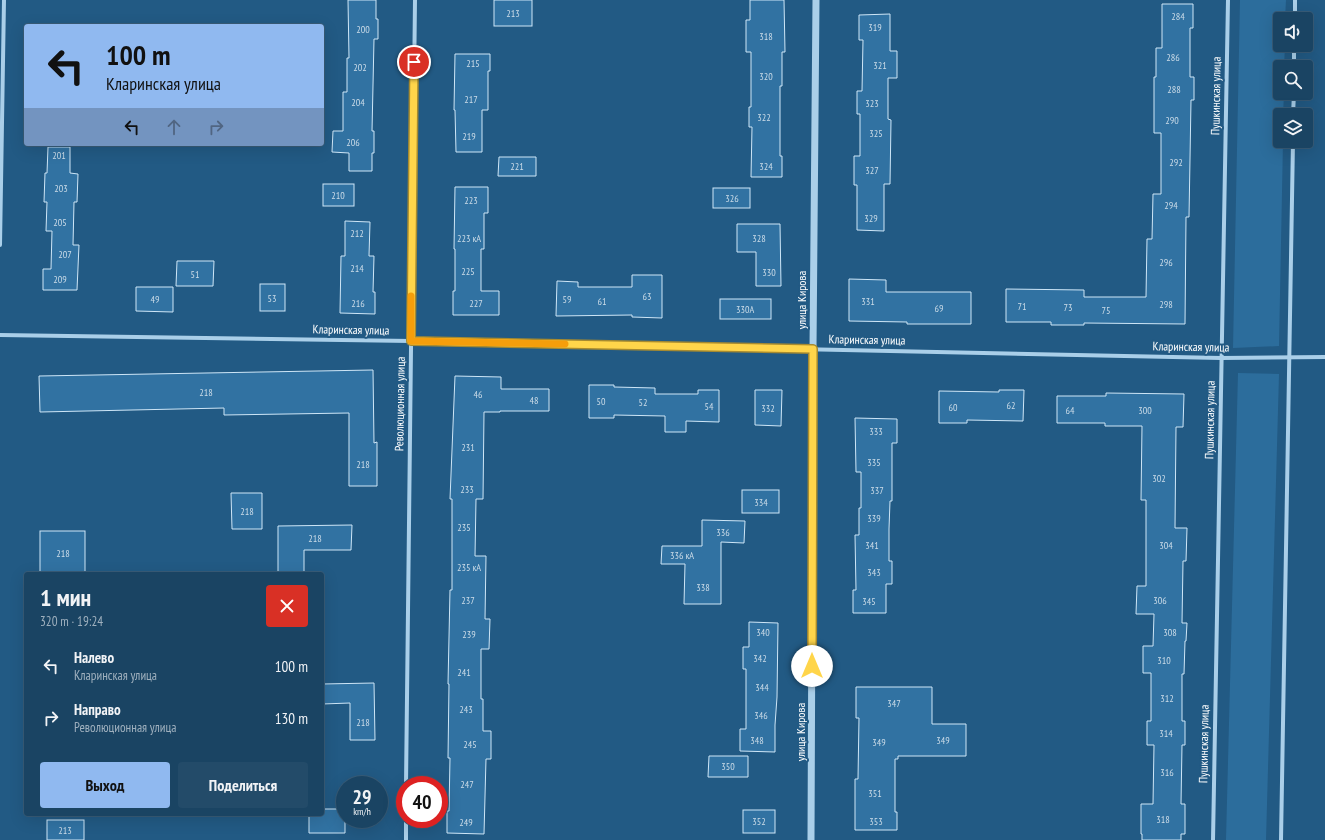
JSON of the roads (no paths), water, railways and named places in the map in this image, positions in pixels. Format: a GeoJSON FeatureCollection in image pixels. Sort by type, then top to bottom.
{"type":"FeatureCollection","features":[{"type":"Feature","properties":{"kind":"street"},"geometry":{"type":"LineString","coordinates":[[0,245],[4,0]]}},
{"type":"Feature","properties":{"kind":"street","name":"Революционная улица"},"geometry":{"type":"LineString","coordinates":[[406,776],[414,0]]}},
{"type":"Feature","properties":{"kind":"street","name":"улица Кирова"},"geometry":{"type":"LineString","coordinates":[[811,840],[816,0]]}},
{"type":"Feature","properties":{"kind":"street","name":"Пушкинская улица"},"geometry":{"type":"LineString","coordinates":[[1213,840],[1228,0]]}},
{"type":"Feature","properties":{"kind":"street"},"geometry":{"type":"LineString","coordinates":[[1295,0],[1295,12]]}},
{"type":"Feature","properties":{"kind":"street"},"geometry":{"type":"LineString","coordinates":[[1281,840],[1293,148]]}},
{"type":"Feature","properties":{"kind":"street","name":"Кларинская улица"},"geometry":{"type":"LineString","coordinates":[[0,335],[411,341],[1221,358],[1325,357]]}},
{"type":"Feature","properties":{"kind":"street"},"geometry":{"type":"LineString","coordinates":[[406,828],[406,840]]}}]}
